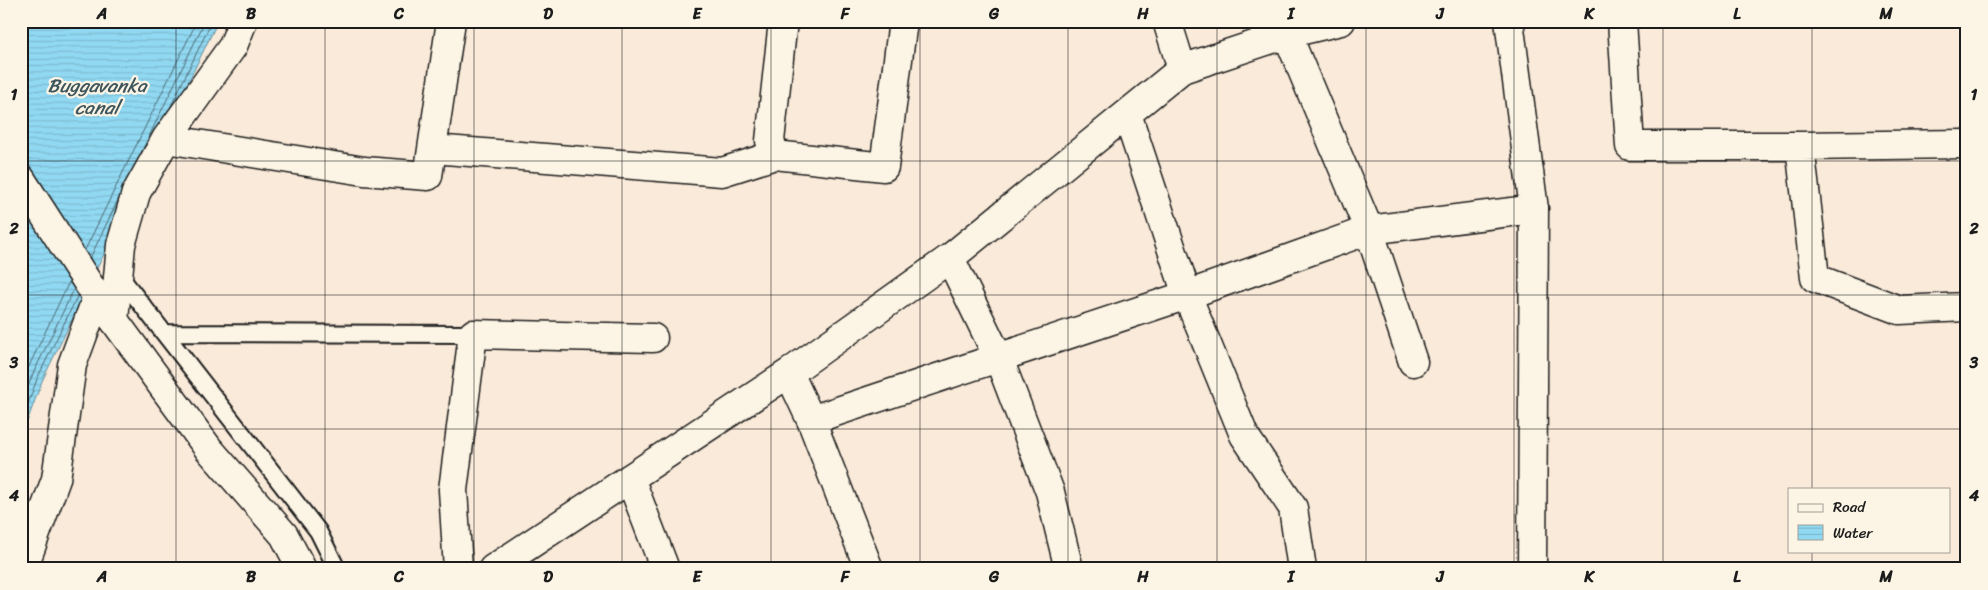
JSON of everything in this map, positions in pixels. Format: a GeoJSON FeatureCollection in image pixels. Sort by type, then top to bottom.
{"type":"FeatureCollection","features":[{"type":"Feature","properties":{"kind":"street"},"geometry":{"type":"LineString","coordinates":[[114,320],[121,245],[136,193],[166,140],[233,46],[244,21]]}},
{"type":"Feature","properties":{"kind":"street"},"geometry":{"type":"LineString","coordinates":[[166,140],[364,171],[428,176],[451,21]]}},
{"type":"Feature","properties":{"kind":"street"},"geometry":{"type":"LineString","coordinates":[[774,155],[770,141],[783,21]]}},
{"type":"Feature","properties":{"kind":"street"},"geometry":{"type":"LineString","coordinates":[[433,149],[722,172],[774,155],[884,167],[903,21]]}},
{"type":"Feature","properties":{"kind":"street"},"geometry":{"type":"LineString","coordinates":[[1167,21],[1182,69]]}},
{"type":"Feature","properties":{"kind":"street"},"geometry":{"type":"LineString","coordinates":[[493,569],[789,374],[950,258],[1182,69],[1287,34],[1341,21]]}},
{"type":"Feature","properties":{"kind":"street"},"geometry":{"type":"LineString","coordinates":[[1509,21],[1534,209],[1532,569]]}},
{"type":"Feature","properties":{"kind":"street"},"geometry":{"type":"LineString","coordinates":[[1622,21],[1630,146],[1967,144]]}},
{"type":"Feature","properties":{"kind":"street"},"geometry":{"type":"LineString","coordinates":[[1287,34],[1370,230],[1413,362]]}},
{"type":"Feature","properties":{"kind":"street"},"geometry":{"type":"LineString","coordinates":[[1127,114],[1187,295],[1244,435],[1293,508],[1302,569]]}},
{"type":"Feature","properties":{"kind":"street"},"geometry":{"type":"LineString","coordinates":[[1800,146],[1815,278],[1899,310],[1967,306]]}},
{"type":"Feature","properties":{"kind":"street"},"geometry":{"type":"LineString","coordinates":[[21,179],[114,320],[208,448],[284,535],[302,569]]}},
{"type":"Feature","properties":{"kind":"street"},"geometry":{"type":"LineString","coordinates":[[811,420],[999,359],[1370,230],[1534,209]]}},
{"type":"Feature","properties":{"kind":"street"},"geometry":{"type":"LineString","coordinates":[[950,258],[999,359],[1050,492],[1069,569]]}},
{"type":"Feature","properties":{"kind":"street"},"geometry":{"type":"LineString","coordinates":[[23,569],[56,479],[72,366],[97,296]]}},
{"type":"Feature","properties":{"kind":"street"},"geometry":{"type":"LineString","coordinates":[[458,569],[453,490],[473,334],[653,338]]}},
{"type":"Feature","properties":{"kind":"street"},"geometry":{"type":"LineString","coordinates":[[789,374],[811,420],[869,569]]}},
{"type":"Feature","properties":{"kind":"street"},"geometry":{"type":"LineString","coordinates":[[630,478],[665,569]]}},
{"type":"Feature","properties":{"kind":"lane"},"geometry":{"type":"LineString","coordinates":[[118,274],[318,531],[337,569]]}},
{"type":"Feature","properties":{"kind":"lane"},"geometry":{"type":"LineString","coordinates":[[165,333],[473,334]]}},
{"type":"Feature","properties":{"kind":"water","name":"Buggavanka canal"},"geometry":{"type":"Polygon","coordinates":[[[21,21],[218,21],[42,381],[21,438],[21,21]]]}}]}
